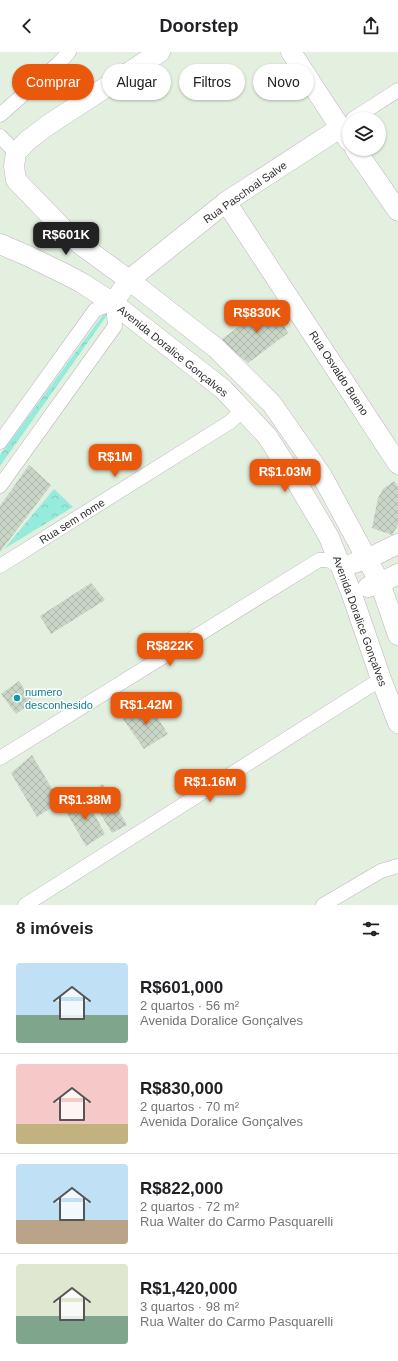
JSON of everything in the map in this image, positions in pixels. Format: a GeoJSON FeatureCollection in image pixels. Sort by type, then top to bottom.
{"type":"FeatureCollection","features":[{"type":"Feature","properties":{"kind":"street"},"geometry":{"type":"LineString","coordinates":[[0,115],[59,64],[69,52]]}},
{"type":"Feature","properties":{"kind":"street"},"geometry":{"type":"LineString","coordinates":[[160,52],[48,125],[27,141],[16,153],[14,166],[16,180],[73,239],[129,280],[216,348],[272,404],[322,476],[380,583],[398,635]]}},
{"type":"Feature","properties":{"kind":"street"},"geometry":{"type":"LineString","coordinates":[[291,52],[342,119]]}},
{"type":"Feature","properties":{"kind":"street","name":"Rua Paschoal Salve"},"geometry":{"type":"LineString","coordinates":[[368,112],[398,90]]}},
{"type":"Feature","properties":{"kind":"street","name":"Rua Paschoal Salve"},"geometry":{"type":"LineString","coordinates":[[113,303],[129,280],[226,202],[342,131]]}},
{"type":"Feature","properties":{"kind":"street"},"geometry":{"type":"LineString","coordinates":[[0,136],[16,153]]}},
{"type":"Feature","properties":{"kind":"street"},"geometry":{"type":"LineString","coordinates":[[360,156],[398,211]]}},
{"type":"Feature","properties":{"kind":"street","name":"Rua Osvaldo Bueno"},"geometry":{"type":"LineString","coordinates":[[226,202],[398,464]]}},
{"type":"Feature","properties":{"kind":"street","name":"Avenida Doralice Gonçalves"},"geometry":{"type":"LineString","coordinates":[[0,244],[72,278],[113,303],[223,389],[267,436],[329,537],[351,592],[380,679],[398,723]]}},
{"type":"Feature","properties":{"kind":"street"},"geometry":{"type":"LineString","coordinates":[[0,442],[95,310],[113,303],[115,326],[0,486]]}},
{"type":"Feature","properties":{"kind":"street","name":"Rua sem nome"},"geometry":{"type":"LineString","coordinates":[[0,566],[230,422],[243,410]]}},
{"type":"Feature","properties":{"kind":"street"},"geometry":{"type":"LineString","coordinates":[[0,758],[319,560],[328,560],[341,567],[367,559],[398,544]]}},
{"type":"Feature","properties":{"kind":"street"},"geometry":{"type":"LineString","coordinates":[[351,592],[380,583],[398,574]]}},
{"type":"Feature","properties":{"kind":"street"},"geometry":{"type":"LineString","coordinates":[[25,905],[380,679]]}},
{"type":"Feature","properties":{"kind":"street"},"geometry":{"type":"LineString","coordinates":[[323,905],[381,871],[398,866]]}},
{"type":"Feature","properties":{"kind":"green space"},"geometry":{"type":"Polygon","coordinates":[[[105,312],[108,314],[0,466],[0,455],[105,312]]]}},
{"type":"Feature","properties":{"kind":"green space"},"geometry":{"type":"Polygon","coordinates":[[[54,489],[73,507],[4,549],[54,489]]]}},
{"type":"Feature","properties":{"kind":"building"},"geometry":{"type":"Polygon","coordinates":[[[271,302],[288,333],[248,363],[221,340],[271,302]]]}},
{"type":"Feature","properties":{"kind":"building"},"geometry":{"type":"Polygon","coordinates":[[[29,465],[51,485],[0,552],[0,506],[29,465]]]}},
{"type":"Feature","properties":{"kind":"building"},"geometry":{"type":"Polygon","coordinates":[[[394,481],[398,487],[398,525],[392,535],[372,528],[378,498],[383,489],[394,481]]]}},
{"type":"Feature","properties":{"kind":"building"},"geometry":{"type":"Polygon","coordinates":[[[91,583],[105,600],[51,634],[40,616],[91,583]]]}},
{"type":"Feature","properties":{"kind":"building","name":"numero desconhesido"},"geometry":{"type":"Polygon","coordinates":[[[19,681],[33,702],[16,714],[1,694],[19,681]]]}},
{"type":"Feature","properties":{"kind":"building"},"geometry":{"type":"Polygon","coordinates":[[[147,702],[168,734],[144,749],[123,719],[147,702]]]}},
{"type":"Feature","properties":{"kind":"building"},"geometry":{"type":"Polygon","coordinates":[[[32,755],[60,802],[37,817],[11,773],[32,755]]]}},
{"type":"Feature","properties":{"kind":"building"},"geometry":{"type":"Polygon","coordinates":[[[103,784],[127,825],[112,833],[88,793],[103,784]]]}},
{"type":"Feature","properties":{"kind":"building"},"geometry":{"type":"Polygon","coordinates":[[[84,795],[105,834],[86,846],[64,808],[84,795]]]}},
{"type":"Feature","properties":{"kind":"place","name":"numero desconhesido"},"geometry":{"type":"Point","coordinates":[17,698]}}]}
